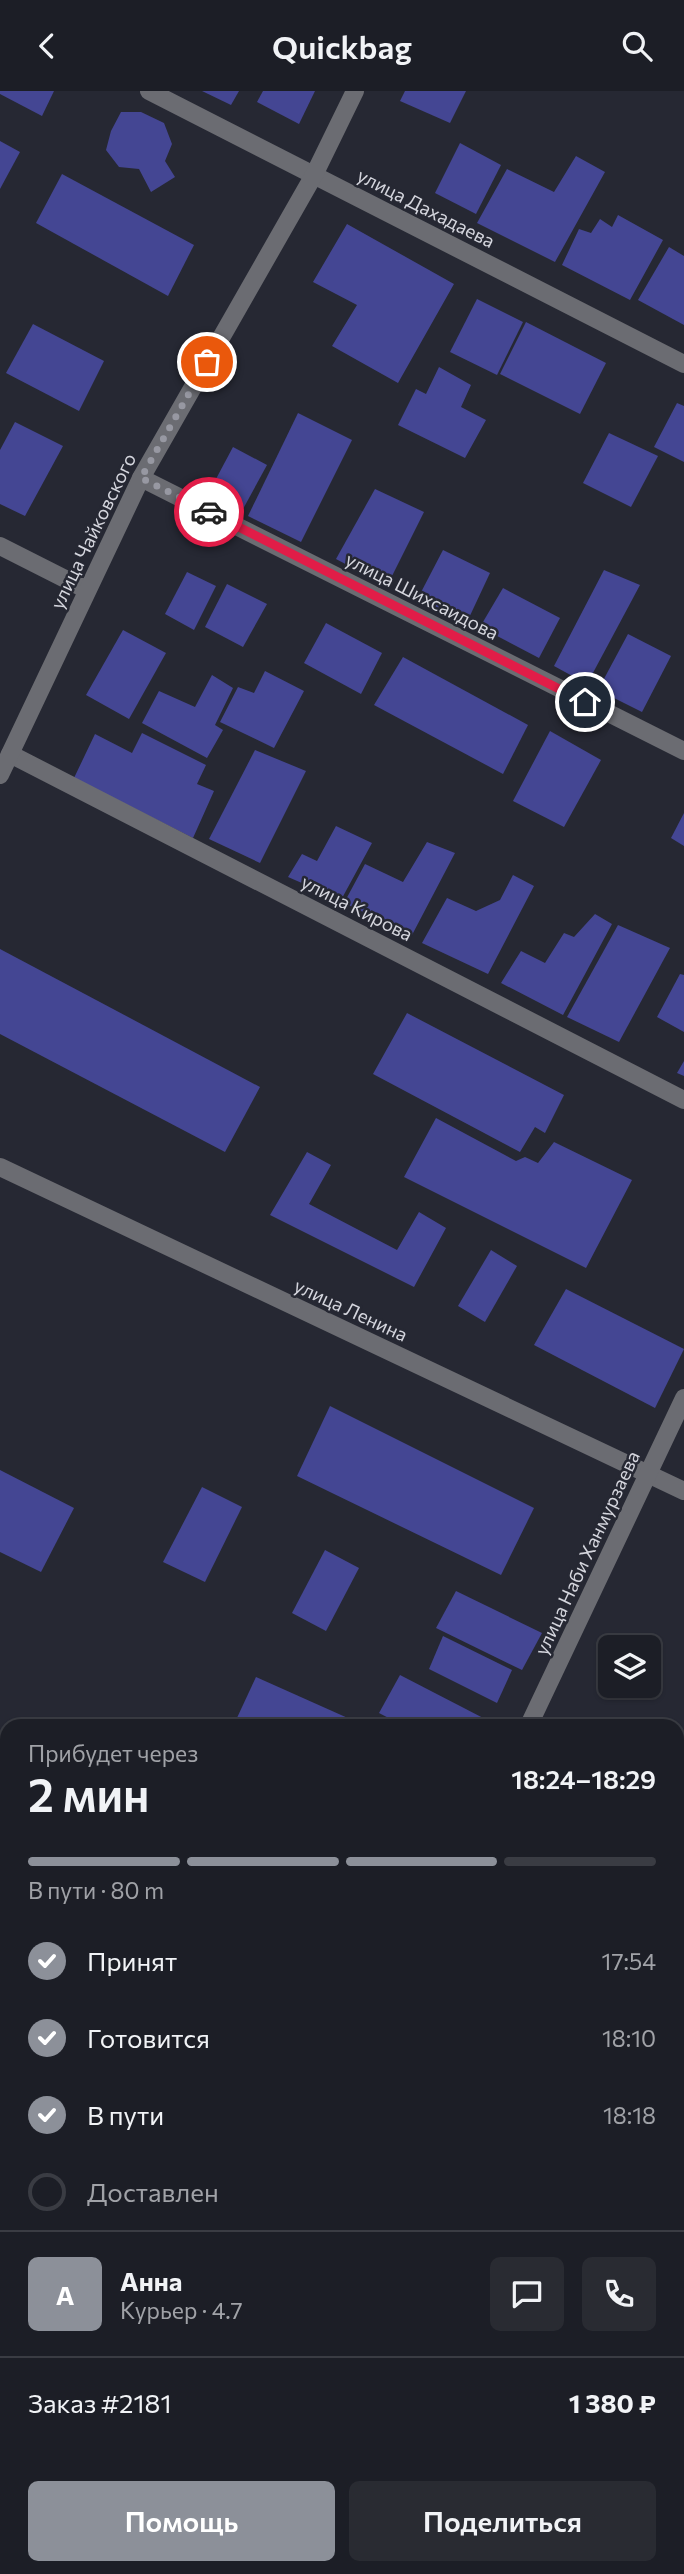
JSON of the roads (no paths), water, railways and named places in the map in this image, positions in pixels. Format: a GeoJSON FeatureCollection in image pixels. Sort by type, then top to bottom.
{"type":"FeatureCollection","features":[{"type":"Feature","properties":{"kind":"street","name":"улица Дахадаева"},"geometry":{"type":"LineString","coordinates":[[149,91],[684,364]]}},
{"type":"Feature","properties":{"kind":"street","name":"улица Чайковского"},"geometry":{"type":"LineString","coordinates":[[0,775],[141,478],[314,174],[355,91]]}},
{"type":"Feature","properties":{"kind":"street","name":"улица Шихсаидова"},"geometry":{"type":"LineString","coordinates":[[141,478],[684,751]]}},
{"type":"Feature","properties":{"kind":"street"},"geometry":{"type":"LineString","coordinates":[[0,546],[87,590]]}},
{"type":"Feature","properties":{"kind":"street","name":"улица Кирова"},"geometry":{"type":"LineString","coordinates":[[10,754],[684,1100]]}},
{"type":"Feature","properties":{"kind":"street","name":"улица Ленина"},"geometry":{"type":"LineString","coordinates":[[0,1167],[684,1491]]}},
{"type":"Feature","properties":{"kind":"street","name":"улица Наби Ханмурзаева"},"geometry":{"type":"LineString","coordinates":[[532,1719],[684,1398]]}}]}
